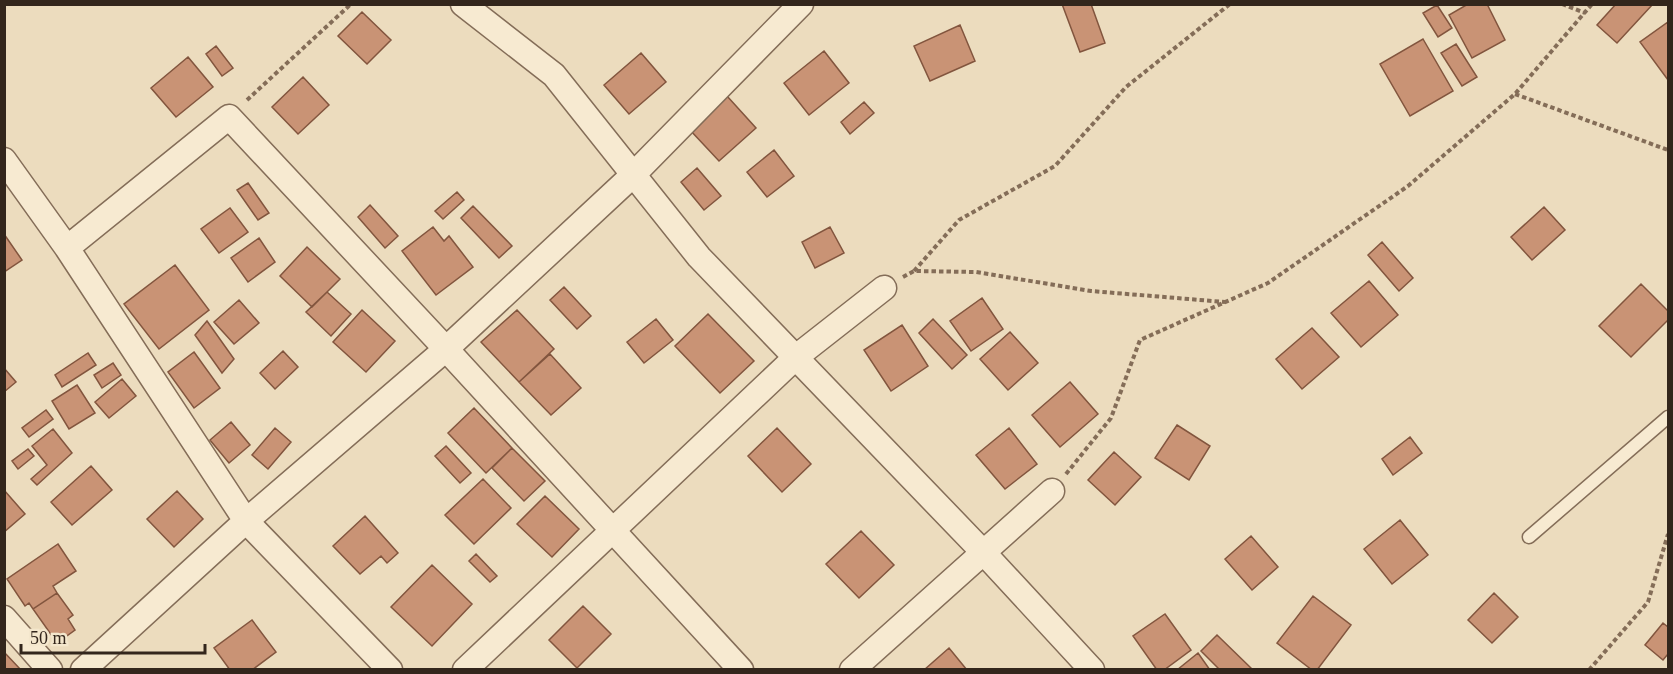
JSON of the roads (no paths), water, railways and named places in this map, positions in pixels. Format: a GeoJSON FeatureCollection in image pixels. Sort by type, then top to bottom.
{"type":"FeatureCollection","features":[{"type":"Feature","properties":{"kind":"street"},"geometry":{"type":"LineString","coordinates":[[463,4],[554,75],[699,257],[983,552],[1092,669]]}},
{"type":"Feature","properties":{"kind":"street"},"geometry":{"type":"LineString","coordinates":[[83,669],[246,521],[446,349],[633,176],[801,4]]}},
{"type":"Feature","properties":{"kind":"street"},"geometry":{"type":"LineString","coordinates":[[67,248],[229,117],[741,669]]}},
{"type":"Feature","properties":{"kind":"street"},"geometry":{"type":"LineString","coordinates":[[4,160],[67,248],[246,521],[390,669]]}},
{"type":"Feature","properties":{"kind":"street"},"geometry":{"type":"LineString","coordinates":[[465,669],[796,357],[884,288]]}},
{"type":"Feature","properties":{"kind":"street"},"geometry":{"type":"LineString","coordinates":[[852,669],[1052,491]]}},
{"type":"Feature","properties":{"kind":"street"},"geometry":{"type":"LineString","coordinates":[[4,618],[50,669]]}},
{"type":"Feature","properties":{"kind":"lane"},"geometry":{"type":"LineString","coordinates":[[1529,537],[1668,417]]}}]}
